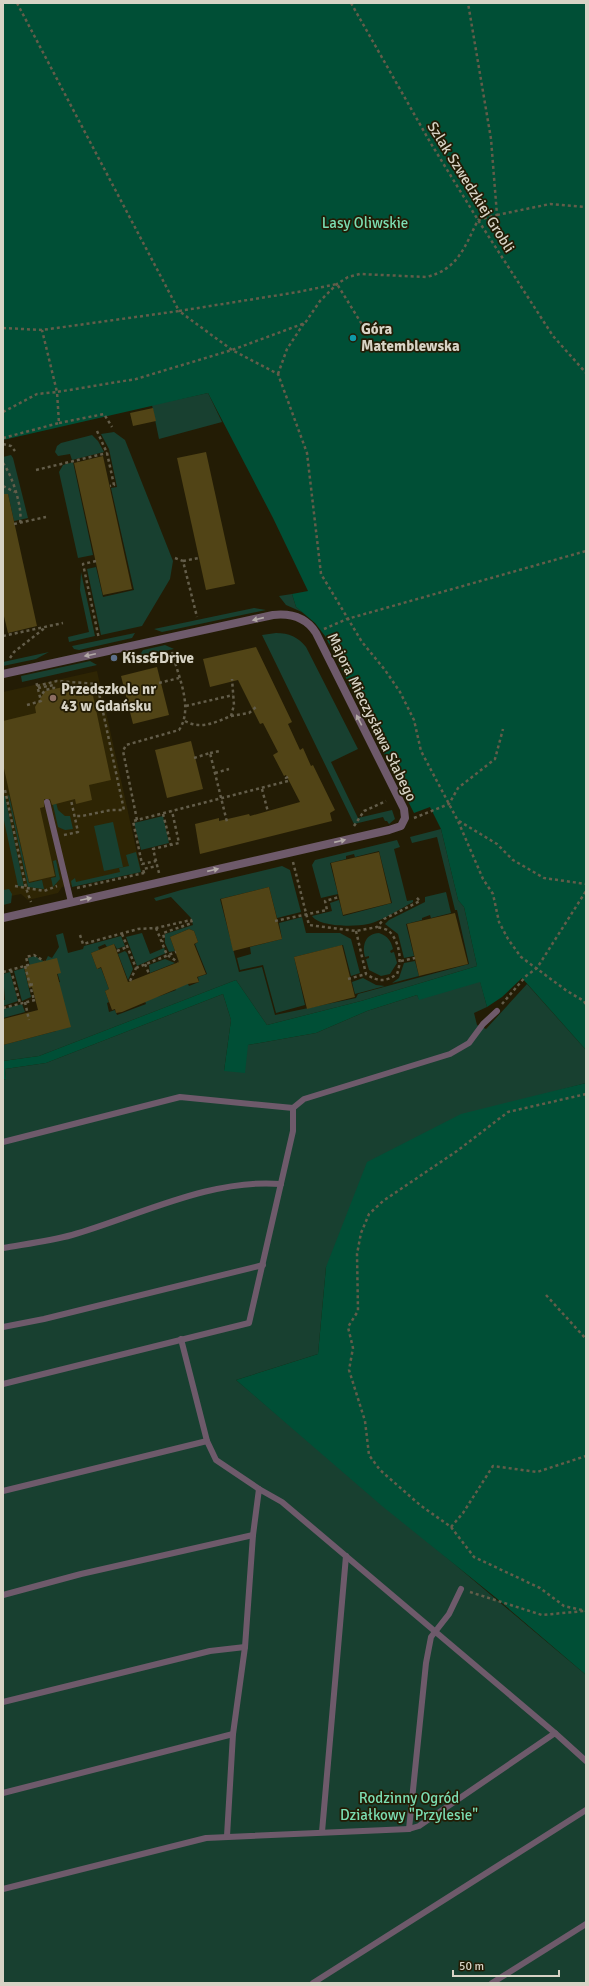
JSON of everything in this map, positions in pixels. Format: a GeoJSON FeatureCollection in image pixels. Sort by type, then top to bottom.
{"type":"FeatureCollection","features":[{"type":"Feature","properties":{"kind":"street","name":"Majora Mieczysława Słabego"},"geometry":{"type":"LineString","coordinates":[[3,674],[285,614],[306,622],[316,633],[404,810],[405,818],[401,826],[389,830],[3,918]]}},
{"type":"Feature","properties":{"kind":"lane"},"geometry":{"type":"LineString","coordinates":[[47,802],[71,902]]}},
{"type":"Feature","properties":{"kind":"lane"},"geometry":{"type":"LineString","coordinates":[[3,1142],[180,1096],[293,1108],[304,1099],[450,1054],[469,1044],[483,1024],[497,1011]]}},
{"type":"Feature","properties":{"kind":"lane"},"geometry":{"type":"LineString","coordinates":[[3,1384],[249,1322],[293,1131],[293,1108]]}},
{"type":"Feature","properties":{"kind":"lane"},"geometry":{"type":"LineString","coordinates":[[3,1248],[71,1235],[199,1193],[258,1182],[281,1184]]}},
{"type":"Feature","properties":{"kind":"lane"},"geometry":{"type":"LineString","coordinates":[[3,1327],[44,1319],[263,1265]]}},
{"type":"Feature","properties":{"kind":"lane"},"geometry":{"type":"LineString","coordinates":[[181,1339],[207,1441],[216,1460],[258,1489],[282,1502],[437,1631],[586,1761]]}},
{"type":"Feature","properties":{"kind":"lane"},"geometry":{"type":"LineString","coordinates":[[3,1491],[207,1441]]}},
{"type":"Feature","properties":{"kind":"lane"},"geometry":{"type":"LineString","coordinates":[[227,1836],[233,1734],[245,1647],[258,1489]]}},
{"type":"Feature","properties":{"kind":"lane"},"geometry":{"type":"LineString","coordinates":[[3,1595],[82,1574],[253,1536]]}},
{"type":"Feature","properties":{"kind":"lane"},"geometry":{"type":"LineString","coordinates":[[322,1832],[346,1556]]}},
{"type":"Feature","properties":{"kind":"lane"},"geometry":{"type":"LineString","coordinates":[[409,1829],[426,1663],[431,1637],[449,1614],[460,1589]]}},
{"type":"Feature","properties":{"kind":"lane"},"geometry":{"type":"LineString","coordinates":[[3,1702],[210,1651],[245,1647]]}},
{"type":"Feature","properties":{"kind":"lane"},"geometry":{"type":"LineString","coordinates":[[3,1889],[206,1838],[409,1829],[419,1826],[555,1733]]}},
{"type":"Feature","properties":{"kind":"lane"},"geometry":{"type":"LineString","coordinates":[[3,1793],[233,1734]]}},
{"type":"Feature","properties":{"kind":"lane"},"geometry":{"type":"LineString","coordinates":[[313,1983],[586,1810]]}},
{"type":"Feature","properties":{"kind":"lane"},"geometry":{"type":"LineString","coordinates":[[492,1983],[586,1924]]}},
{"type":"Feature","properties":{"kind":"path"},"geometry":{"type":"LineString","coordinates":[[17,3],[179,310],[232,350],[278,374]]}},
{"type":"Feature","properties":{"kind":"path","name":"Szlak Szwedzkiej Grobli"},"geometry":{"type":"LineString","coordinates":[[351,3],[430,142],[478,220],[553,336],[586,373]]}},
{"type":"Feature","properties":{"kind":"path"},"geometry":{"type":"LineString","coordinates":[[468,3],[491,139],[497,215]]}},
{"type":"Feature","properties":{"kind":"path"},"geometry":{"type":"LineString","coordinates":[[586,207],[550,204],[478,220],[457,259],[443,272],[426,277],[360,274],[348,277],[336,284],[320,301],[287,350],[278,374],[306,453],[321,574],[362,642],[385,670],[400,692],[414,720],[421,751],[458,821],[483,879],[493,894],[499,922],[508,939],[521,957],[567,991],[584,1001],[586,1005]]}},
{"type":"Feature","properties":{"kind":"path"},"geometry":{"type":"LineString","coordinates":[[3,328],[42,330],[298,292],[336,284]]}},
{"type":"Feature","properties":{"kind":"path"},"geometry":{"type":"LineString","coordinates":[[336,284],[362,326]]}},
{"type":"Feature","properties":{"kind":"path"},"geometry":{"type":"LineString","coordinates":[[3,412],[37,394],[136,379],[232,350],[305,323]]}},
{"type":"Feature","properties":{"kind":"path"},"geometry":{"type":"LineString","coordinates":[[42,330],[57,392],[59,423]]}},
{"type":"Feature","properties":{"kind":"path"},"geometry":{"type":"LineString","coordinates":[[3,438],[59,423],[104,414],[112,427]]}},
{"type":"Feature","properties":{"kind":"path"},"geometry":{"type":"LineString","coordinates":[[97,431],[107,453],[114,485],[110,486]]}},
{"type":"Feature","properties":{"kind":"path"},"geometry":{"type":"LineString","coordinates":[[3,444],[11,446],[15,451]]}},
{"type":"Feature","properties":{"kind":"path"},"geometry":{"type":"LineString","coordinates":[[36,470],[107,453]]}},
{"type":"Feature","properties":{"kind":"path"},"geometry":{"type":"LineString","coordinates":[[3,463],[12,479],[16,492],[21,513],[20,523]]}},
{"type":"Feature","properties":{"kind":"path"},"geometry":{"type":"LineString","coordinates":[[3,486],[16,492]]}},
{"type":"Feature","properties":{"kind":"path"},"geometry":{"type":"LineString","coordinates":[[14,524],[46,517]]}},
{"type":"Feature","properties":{"kind":"path"},"geometry":{"type":"LineString","coordinates":[[316,633],[347,619],[586,551]]}},
{"type":"Feature","properties":{"kind":"path"},"geometry":{"type":"LineString","coordinates":[[175,558],[183,562],[199,558]]}},
{"type":"Feature","properties":{"kind":"path"},"geometry":{"type":"LineString","coordinates":[[96,561],[83,564],[99,638]]}},
{"type":"Feature","properties":{"kind":"path"},"geometry":{"type":"LineString","coordinates":[[183,562],[197,617]]}},
{"type":"Feature","properties":{"kind":"path"},"geometry":{"type":"LineString","coordinates":[[3,636],[63,623]]}},
{"type":"Feature","properties":{"kind":"path"},"geometry":{"type":"LineString","coordinates":[[10,658],[14,652],[46,626]]}},
{"type":"Feature","properties":{"kind":"path"},"geometry":{"type":"LineString","coordinates":[[137,820],[123,751],[126,745],[179,730],[185,721],[186,706],[172,652]]}},
{"type":"Feature","properties":{"kind":"path"},"geometry":{"type":"LineString","coordinates":[[159,683],[179,678]]}},
{"type":"Feature","properties":{"kind":"path"},"geometry":{"type":"LineString","coordinates":[[231,716],[234,705],[232,680]]}},
{"type":"Feature","properties":{"kind":"path"},"geometry":{"type":"LineString","coordinates":[[27,705],[41,701],[36,681]]}},
{"type":"Feature","properties":{"kind":"path"},"geometry":{"type":"LineString","coordinates":[[37,687],[57,681],[97,684],[124,810],[111,810],[82,816],[74,816]]}},
{"type":"Feature","properties":{"kind":"path"},"geometry":{"type":"LineString","coordinates":[[37,687],[54,685],[54,688],[45,690],[40,697]]}},
{"type":"Feature","properties":{"kind":"path"},"geometry":{"type":"LineString","coordinates":[[186,706],[233,695]]}},
{"type":"Feature","properties":{"kind":"path"},"geometry":{"type":"LineString","coordinates":[[185,721],[199,726],[214,724],[231,716],[249,712],[256,707]]}},
{"type":"Feature","properties":{"kind":"path"},"geometry":{"type":"LineString","coordinates":[[405,818],[418,818],[449,804],[458,788],[494,759],[503,730]]}},
{"type":"Feature","properties":{"kind":"path"},"geometry":{"type":"LineString","coordinates":[[194,758],[220,751]]}},
{"type":"Feature","properties":{"kind":"path"},"geometry":{"type":"LineString","coordinates":[[210,753],[227,822]]}},
{"type":"Feature","properties":{"kind":"path"},"geometry":{"type":"LineString","coordinates":[[215,773],[229,769]]}},
{"type":"Feature","properties":{"kind":"path"},"geometry":{"type":"LineString","coordinates":[[156,861],[142,864],[132,821],[262,789],[288,781],[286,778],[289,776]]}},
{"type":"Feature","properties":{"kind":"path"},"geometry":{"type":"LineString","coordinates":[[262,789],[268,812]]}},
{"type":"Feature","properties":{"kind":"path"},"geometry":{"type":"LineString","coordinates":[[6,790],[26,888],[31,902]]}},
{"type":"Feature","properties":{"kind":"path"},"geometry":{"type":"LineString","coordinates":[[55,836],[78,832],[70,800]]}},
{"type":"Feature","properties":{"kind":"path"},"geometry":{"type":"LineString","coordinates":[[354,826],[364,811],[386,801]]}},
{"type":"Feature","properties":{"kind":"path"},"geometry":{"type":"LineString","coordinates":[[144,873],[143,869],[158,867],[153,849],[179,843],[172,812]]}},
{"type":"Feature","properties":{"kind":"path"},"geometry":{"type":"LineString","coordinates":[[163,814],[171,845]]}},
{"type":"Feature","properties":{"kind":"path"},"geometry":{"type":"LineString","coordinates":[[458,821],[498,844],[513,860],[544,878],[586,884]]}},
{"type":"Feature","properties":{"kind":"path"},"geometry":{"type":"LineString","coordinates":[[293,861],[309,925],[356,931],[377,927],[388,930],[396,942],[401,961],[398,974],[389,980],[376,981],[366,974],[356,931]]}},
{"type":"Feature","properties":{"kind":"path"},"geometry":{"type":"LineString","coordinates":[[15,886],[49,890],[50,895]]}},
{"type":"Feature","properties":{"kind":"path"},"geometry":{"type":"LineString","coordinates":[[497,1011],[526,976],[537,968],[586,891]]}},
{"type":"Feature","properties":{"kind":"path"},"geometry":{"type":"LineString","coordinates":[[275,921],[327,910],[325,901],[339,897]]}},
{"type":"Feature","properties":{"kind":"path"},"geometry":{"type":"LineString","coordinates":[[377,927],[384,919],[420,901],[416,897]]}},
{"type":"Feature","properties":{"kind":"path"},"geometry":{"type":"LineString","coordinates":[[80,935],[83,944],[138,929],[156,928],[190,920],[192,923],[163,933],[164,938],[162,942]]}},
{"type":"Feature","properties":{"kind":"path"},"geometry":{"type":"LineString","coordinates":[[156,928],[167,956],[178,962]]}},
{"type":"Feature","properties":{"kind":"path"},"geometry":{"type":"LineString","coordinates":[[122,934],[136,968]]}},
{"type":"Feature","properties":{"kind":"path"},"geometry":{"type":"LineString","coordinates":[[117,951],[127,946]]}},
{"type":"Feature","properties":{"kind":"path"},"geometry":{"type":"LineString","coordinates":[[130,981],[136,968],[176,952]]}},
{"type":"Feature","properties":{"kind":"path"},"geometry":{"type":"LineString","coordinates":[[3,972],[28,965],[26,958],[34,955],[44,961]]}},
{"type":"Feature","properties":{"kind":"path"},"geometry":{"type":"LineString","coordinates":[[401,961],[415,958]]}},
{"type":"Feature","properties":{"kind":"path"},"geometry":{"type":"LineString","coordinates":[[144,964],[148,974]]}},
{"type":"Feature","properties":{"kind":"path"},"geometry":{"type":"LineString","coordinates":[[3,1008],[35,1000],[25,966]]}},
{"type":"Feature","properties":{"kind":"path"},"geometry":{"type":"LineString","coordinates":[[11,970],[20,1003]]}},
{"type":"Feature","properties":{"kind":"path"},"geometry":{"type":"LineString","coordinates":[[348,979],[366,974]]}},
{"type":"Feature","properties":{"kind":"path"},"geometry":{"type":"LineString","coordinates":[[30,985],[34,984]]}},
{"type":"Feature","properties":{"kind":"path"},"geometry":{"type":"LineString","coordinates":[[24,1002],[29,1020]]}},
{"type":"Feature","properties":{"kind":"path"},"geometry":{"type":"LineString","coordinates":[[586,1094],[508,1112],[457,1151],[383,1201],[369,1214],[360,1234],[357,1254],[358,1311],[348,1327],[353,1348],[349,1370],[365,1421],[369,1455],[380,1470],[420,1505],[451,1526],[474,1558],[540,1588],[564,1606],[586,1611]]}},
{"type":"Feature","properties":{"kind":"path"},"geometry":{"type":"LineString","coordinates":[[546,1295],[586,1339]]}},
{"type":"Feature","properties":{"kind":"path"},"geometry":{"type":"LineString","coordinates":[[451,1526],[463,1513],[493,1466],[537,1472],[586,1456]]}},
{"type":"Feature","properties":{"kind":"path"},"geometry":{"type":"LineString","coordinates":[[460,1589],[542,1615],[586,1611]]}},
{"type":"Feature","properties":{"kind":"shaded area"},"geometry":{"type":"Polygon","coordinates":[[[97,671],[141,871],[62,887],[58,893],[28,900],[21,894],[11,896],[7,904],[3,905],[3,692],[97,671]]]}},
{"type":"Feature","properties":{"kind":"green space","name":"Lasy Oliwskie"},"geometry":{"type":"Polygon","coordinates":[[[3,3],[586,3],[586,1050],[522,978],[502,997],[487,1007],[480,982],[419,1000],[417,995],[367,1011],[316,1033],[248,1045],[245,1073],[224,1071],[231,1020],[223,994],[46,1063],[5,1069],[6,1079],[3,1080],[3,1061],[39,1056],[236,980],[267,1025],[361,1001],[477,966],[464,907],[458,900],[441,829],[430,807],[414,813],[325,636],[315,623],[296,607],[292,594],[308,591],[273,518],[208,393],[3,440],[3,3]]]}},
{"type":"Feature","properties":{"kind":"green space"},"geometry":{"type":"Polygon","coordinates":[[[208,393],[222,422],[159,439],[152,405],[208,393]]]}},
{"type":"Feature","properties":{"kind":"green space"},"geometry":{"type":"Polygon","coordinates":[[[114,432],[125,440],[173,561],[170,579],[142,626],[101,635],[87,569],[96,567],[103,597],[134,590],[111,488],[117,487],[109,449],[101,434],[114,432]]]}},
{"type":"Feature","properties":{"kind":"green space"},"geometry":{"type":"Polygon","coordinates":[[[92,435],[98,441],[104,452],[72,460],[70,454],[58,456],[55,452],[57,446],[61,443],[92,435]]]}},
{"type":"Feature","properties":{"kind":"green space"},"geometry":{"type":"Polygon","coordinates":[[[11,455],[28,518],[14,521],[8,494],[4,494],[3,491],[3,457],[11,455]]]}},
{"type":"Feature","properties":{"kind":"green space"},"geometry":{"type":"Polygon","coordinates":[[[73,462],[93,555],[78,558],[59,472],[63,465],[73,462]]]}},
{"type":"Feature","properties":{"kind":"green space"},"geometry":{"type":"Polygon","coordinates":[[[81,572],[95,636],[69,642],[68,637],[89,632],[80,590],[81,572]]]}},
{"type":"Feature","properties":{"kind":"green space"},"geometry":{"type":"Polygon","coordinates":[[[292,594],[296,607],[302,612],[286,605],[279,596],[292,594]]]}},
{"type":"Feature","properties":{"kind":"green space"},"geometry":{"type":"Polygon","coordinates":[[[254,608],[266,610],[162,632],[154,629],[254,608]]]}},
{"type":"Feature","properties":{"kind":"green space"},"geometry":{"type":"Polygon","coordinates":[[[135,633],[132,638],[79,650],[74,649],[72,646],[135,633]]]}},
{"type":"Feature","properties":{"kind":"green space"},"geometry":{"type":"Polygon","coordinates":[[[276,633],[293,636],[306,647],[358,749],[331,762],[358,818],[392,810],[395,819],[389,824],[383,817],[354,824],[262,635],[276,633]]]}},
{"type":"Feature","properties":{"kind":"green space"},"geometry":{"type":"Polygon","coordinates":[[[165,645],[174,649],[139,656],[143,650],[165,645]]]}},
{"type":"Feature","properties":{"kind":"green space"},"geometry":{"type":"Polygon","coordinates":[[[49,652],[36,659],[3,666],[3,662],[49,652]]]}},
{"type":"Feature","properties":{"kind":"green space"},"geometry":{"type":"Polygon","coordinates":[[[90,661],[97,665],[22,682],[21,676],[90,661]]]}},
{"type":"Feature","properties":{"kind":"green space"},"geometry":{"type":"Polygon","coordinates":[[[9,795],[29,883],[42,880],[44,889],[28,887],[9,795]]]}},
{"type":"Feature","properties":{"kind":"green space"},"geometry":{"type":"Polygon","coordinates":[[[54,795],[58,810],[65,816],[70,816],[73,829],[65,830],[58,827],[51,796],[54,795]]]}},
{"type":"Feature","properties":{"kind":"green space"},"geometry":{"type":"Polygon","coordinates":[[[3,796],[5,796],[24,887],[18,886],[3,816],[3,796]]]}},
{"type":"Feature","properties":{"kind":"green space"},"geometry":{"type":"Polygon","coordinates":[[[163,816],[169,843],[141,850],[134,823],[163,816]]]}},
{"type":"Feature","properties":{"kind":"green space"},"geometry":{"type":"Polygon","coordinates":[[[113,822],[123,867],[104,871],[94,826],[113,822]]]}},
{"type":"Feature","properties":{"kind":"green space"},"geometry":{"type":"Polygon","coordinates":[[[441,829],[458,900],[464,907],[477,966],[361,1001],[267,1025],[236,980],[39,1056],[3,1061],[3,1045],[56,1031],[55,983],[60,982],[55,965],[31,970],[28,958],[35,956],[45,962],[48,956],[52,958],[59,947],[56,935],[63,933],[68,953],[83,949],[84,946],[121,936],[125,946],[117,949],[114,944],[107,947],[105,944],[98,947],[99,950],[91,953],[97,969],[101,968],[109,989],[105,991],[109,1002],[107,1003],[109,1012],[115,1010],[117,1015],[146,1004],[144,999],[160,996],[176,990],[174,987],[187,982],[189,986],[199,982],[198,977],[207,974],[195,944],[198,942],[194,931],[189,929],[170,937],[175,951],[169,952],[165,943],[165,934],[193,925],[191,918],[171,897],[156,901],[154,898],[181,890],[282,866],[290,870],[301,912],[277,918],[269,887],[220,899],[239,972],[262,967],[275,1015],[356,998],[358,994],[469,964],[457,910],[455,910],[437,837],[412,843],[410,837],[441,829]]]}},
{"type":"Feature","properties":{"kind":"green space"},"geometry":{"type":"Polygon","coordinates":[[[397,840],[400,847],[394,849],[407,901],[413,900],[413,902],[379,921],[362,925],[346,926],[329,924],[316,920],[312,916],[332,911],[330,903],[339,900],[343,916],[392,903],[379,851],[355,857],[354,854],[346,856],[346,859],[330,863],[338,894],[321,898],[312,865],[315,860],[397,840]]]}},
{"type":"Feature","properties":{"kind":"green space"},"geometry":{"type":"Polygon","coordinates":[[[136,852],[141,872],[72,887],[71,881],[75,878],[76,882],[120,872],[119,868],[129,866],[126,855],[136,852]]]}},
{"type":"Feature","properties":{"kind":"green space"},"geometry":{"type":"Polygon","coordinates":[[[56,860],[60,879],[53,887],[51,878],[56,877],[53,861],[56,860]]]}},
{"type":"Feature","properties":{"kind":"green space"},"geometry":{"type":"Polygon","coordinates":[[[9,889],[12,894],[11,903],[3,905],[3,890],[9,889]]]}},
{"type":"Feature","properties":{"kind":"green space"},"geometry":{"type":"Polygon","coordinates":[[[446,892],[451,913],[431,918],[430,915],[422,918],[422,920],[406,924],[414,956],[404,958],[398,934],[385,924],[389,920],[425,902],[425,897],[446,892]]]}},
{"type":"Feature","properties":{"kind":"green space"},"geometry":{"type":"Polygon","coordinates":[[[302,917],[306,933],[340,933],[351,939],[360,973],[351,976],[343,945],[294,957],[305,1005],[276,1013],[263,965],[240,970],[237,958],[251,954],[250,947],[282,939],[279,923],[302,917]]]}},
{"type":"Feature","properties":{"kind":"green space"},"geometry":{"type":"Polygon","coordinates":[[[142,933],[150,954],[164,948],[166,953],[137,966],[126,937],[142,933]]]}},
{"type":"Feature","properties":{"kind":"green space"},"geometry":{"type":"Polygon","coordinates":[[[379,933],[387,937],[390,941],[393,949],[390,951],[391,953],[394,952],[397,963],[390,974],[381,976],[369,970],[366,959],[369,958],[369,956],[365,957],[364,948],[364,944],[370,935],[379,933]]]}},
{"type":"Feature","properties":{"kind":"green space"},"geometry":{"type":"Polygon","coordinates":[[[125,951],[133,969],[128,980],[118,954],[125,951]]]}},
{"type":"Feature","properties":{"kind":"green space"},"geometry":{"type":"Polygon","coordinates":[[[165,959],[175,963],[150,973],[149,965],[165,959]]]}},
{"type":"Feature","properties":{"kind":"green space"},"geometry":{"type":"Polygon","coordinates":[[[415,961],[419,976],[392,983],[399,978],[404,963],[415,961]]]}},
{"type":"Feature","properties":{"kind":"green space"},"geometry":{"type":"Polygon","coordinates":[[[24,968],[31,997],[22,1001],[14,971],[24,968]]]}},
{"type":"Feature","properties":{"kind":"green space"},"geometry":{"type":"Polygon","coordinates":[[[10,972],[18,1001],[3,1006],[3,1000],[5,1000],[3,974],[10,972]]]}},
{"type":"Feature","properties":{"kind":"green space"},"geometry":{"type":"Polygon","coordinates":[[[363,978],[376,985],[385,986],[355,994],[352,982],[363,978]]]}},
{"type":"Feature","properties":{"kind":"green space","name":"Rodzinny Ogród Działkowy \"Przylesie\""},"geometry":{"type":"Polygon","coordinates":[[[480,981],[487,1007],[474,1013],[477,1025],[486,1029],[527,984],[586,1050],[586,1083],[537,1096],[326,1267],[318,1354],[236,1380],[586,1675],[586,1983],[3,1983],[3,1080],[6,1079],[5,1069],[46,1063],[223,994],[231,1020],[224,1071],[248,1045],[316,1033],[367,1011],[417,995],[419,999],[480,981]]]}},
{"type":"Feature","properties":{"kind":"green space"},"geometry":{"type":"Polygon","coordinates":[[[22,1004],[25,1012],[3,1018],[3,1009],[22,1004]]]}},
{"type":"Feature","properties":{"kind":"green space"},"geometry":{"type":"Polygon","coordinates":[[[586,1083],[586,1675],[495,1597],[382,1506],[236,1380],[318,1354],[326,1267],[367,1162],[461,1114],[586,1083]]]}},
{"type":"Feature","properties":{"kind":"building"},"geometry":{"type":"Polygon","coordinates":[[[153,408],[156,421],[133,426],[130,413],[153,408]]]}},
{"type":"Feature","properties":{"kind":"building"},"geometry":{"type":"Polygon","coordinates":[[[206,452],[235,584],[206,590],[177,458],[206,452]]]}},
{"type":"Feature","properties":{"kind":"building"},"geometry":{"type":"Polygon","coordinates":[[[103,456],[132,589],[103,595],[74,463],[103,456]]]}},
{"type":"Feature","properties":{"kind":"building"},"geometry":{"type":"Polygon","coordinates":[[[3,494],[8,494],[37,626],[8,633],[3,612],[3,494]]]}},
{"type":"Feature","properties":{"kind":"building"},"geometry":{"type":"Polygon","coordinates":[[[256,647],[292,722],[288,724],[300,750],[303,748],[311,766],[313,765],[335,810],[330,813],[332,821],[200,854],[195,824],[219,818],[219,821],[249,814],[250,816],[300,802],[286,775],[284,776],[273,755],[278,752],[263,723],[260,724],[238,680],[210,687],[203,659],[256,647]]]}},
{"type":"Feature","properties":{"kind":"building"},"geometry":{"type":"Polygon","coordinates":[[[157,667],[169,715],[133,724],[121,676],[157,667]]]}},
{"type":"Feature","properties":{"kind":"building"},"geometry":{"type":"Polygon","coordinates":[[[77,684],[79,694],[92,691],[111,780],[89,785],[92,800],[76,804],[75,799],[52,805],[50,799],[44,799],[44,807],[40,808],[55,876],[29,882],[3,764],[3,721],[36,713],[35,707],[45,691],[77,684]]]}},
{"type":"Feature","properties":{"kind":"building"},"geometry":{"type":"Polygon","coordinates":[[[191,741],[203,789],[167,798],[155,750],[191,741]]]}},
{"type":"Feature","properties":{"kind":"building"},"geometry":{"type":"Polygon","coordinates":[[[379,852],[391,903],[343,915],[331,863],[379,852]]]}},
{"type":"Feature","properties":{"kind":"building"},"geometry":{"type":"Polygon","coordinates":[[[269,887],[282,939],[233,951],[221,899],[269,887]]]}},
{"type":"Feature","properties":{"kind":"building"},"geometry":{"type":"Polygon","coordinates":[[[455,913],[468,964],[419,976],[407,924],[455,913]]]}},
{"type":"Feature","properties":{"kind":"building"},"geometry":{"type":"Polygon","coordinates":[[[189,929],[194,931],[198,942],[194,944],[206,974],[197,977],[199,982],[188,984],[122,1012],[116,1013],[115,1009],[112,1010],[105,991],[109,989],[101,967],[97,969],[91,953],[114,944],[128,982],[179,962],[170,937],[189,929]]]}},
{"type":"Feature","properties":{"kind":"building"},"geometry":{"type":"Polygon","coordinates":[[[342,945],[355,997],[307,1009],[294,957],[342,945]]]}},
{"type":"Feature","properties":{"kind":"building"},"geometry":{"type":"Polygon","coordinates":[[[57,958],[61,973],[57,974],[71,1027],[3,1045],[3,1019],[38,1010],[32,987],[29,988],[24,966],[57,958]]]}},
{"type":"Feature","properties":{"kind":"place","name":"Góra Matemblewska"},"geometry":{"type":"Point","coordinates":[353,338]}},
{"type":"Feature","properties":{"kind":"place","name":"Kiss&Drive"},"geometry":{"type":"Point","coordinates":[114,658]}},
{"type":"Feature","properties":{"kind":"place","name":"Przedszkole nr 43 w Gdańsku"},"geometry":{"type":"Point","coordinates":[53,698]}}]}
